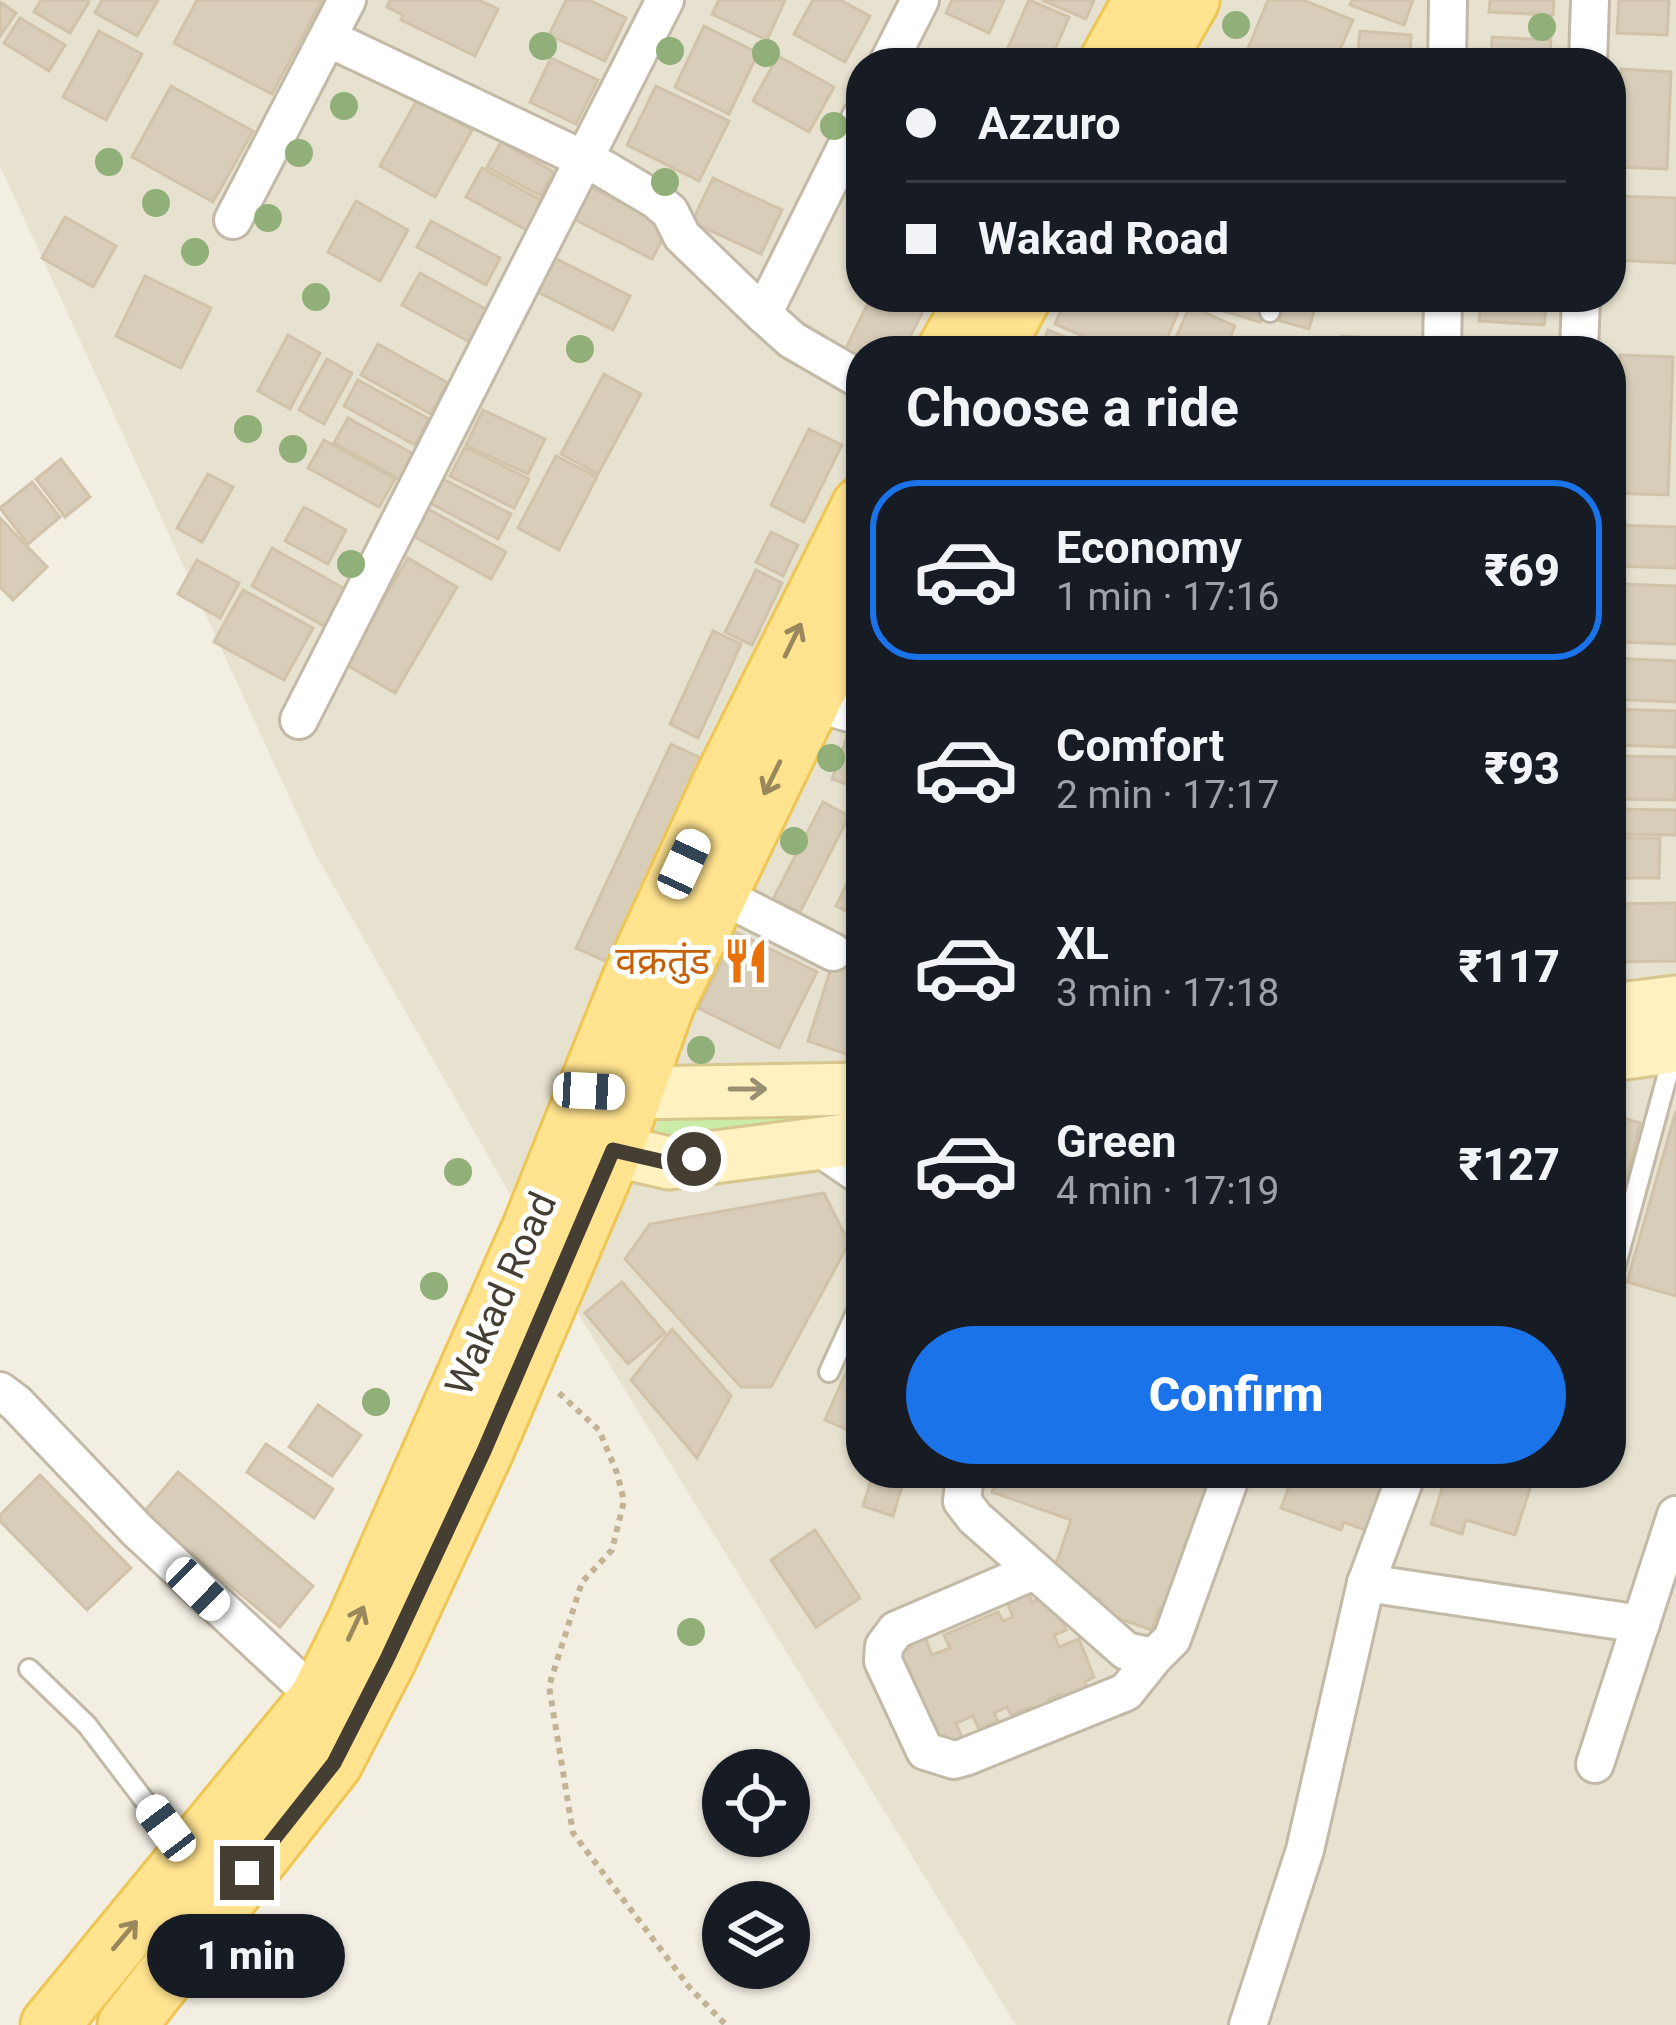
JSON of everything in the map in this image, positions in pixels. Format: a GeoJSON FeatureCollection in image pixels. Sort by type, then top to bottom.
{"type":"FeatureCollection","features":[{"type":"Feature","properties":{"kind":"main road"},"geometry":{"type":"LineString","coordinates":[[1116,48],[1143,0]]}},
{"type":"Feature","properties":{"kind":"main road"},"geometry":{"type":"LineString","coordinates":[[1163,48],[1190,0]]}},
{"type":"Feature","properties":{"kind":"main road","name":"Wakad Road"},"geometry":{"type":"LineString","coordinates":[[127,2025],[334,1763],[397,1638],[521,1364],[602,1116],[630,983],[721,785],[846,536]]}},
{"type":"Feature","properties":{"kind":"main road","name":"Wakad Road"},"geometry":{"type":"LineString","coordinates":[[50,2025],[318,1700],[602,1116],[666,1003],[717,893],[835,709],[846,662]]}},
{"type":"Feature","properties":{"kind":"main road"},"geometry":{"type":"LineString","coordinates":[[1626,1008],[1676,1002]]}},
{"type":"Feature","properties":{"kind":"main road"},"geometry":{"type":"LineString","coordinates":[[1626,1052],[1676,1046]]}},
{"type":"Feature","properties":{"kind":"main road"},"geometry":{"type":"LineString","coordinates":[[602,1116],[846,1091]]}},
{"type":"Feature","properties":{"kind":"main road"},"geometry":{"type":"LineString","coordinates":[[602,1116],[669,1163],[837,1140]]}},
{"type":"Feature","properties":{"kind":"street"},"geometry":{"type":"LineString","coordinates":[[233,220],[347,0]]}},
{"type":"Feature","properties":{"kind":"street"},"geometry":{"type":"LineString","coordinates":[[299,720],[665,0]]}},
{"type":"Feature","properties":{"kind":"street"},"geometry":{"type":"LineString","coordinates":[[896,48],[920,0]]}},
{"type":"Feature","properties":{"kind":"street"},"geometry":{"type":"LineString","coordinates":[[1447,48],[1448,0]]}},
{"type":"Feature","properties":{"kind":"street"},"geometry":{"type":"LineString","coordinates":[[1588,48],[1590,0]]}},
{"type":"Feature","properties":{"kind":"street"},"geometry":{"type":"LineString","coordinates":[[328,38],[584,159],[656,200],[670,212],[682,236],[763,314],[792,340],[846,371]]}},
{"type":"Feature","properties":{"kind":"street"},"geometry":{"type":"LineString","coordinates":[[763,314],[846,147]]}},
{"type":"Feature","properties":{"kind":"street"},"geometry":{"type":"LineString","coordinates":[[717,893],[833,952]]}},
{"type":"Feature","properties":{"kind":"street"},"geometry":{"type":"LineString","coordinates":[[0,1391],[213,1604],[318,1700]]}},
{"type":"Feature","properties":{"kind":"street"},"geometry":{"type":"LineString","coordinates":[[963,1488],[962,1502],[975,1518],[1126,1651],[1154,1657]]}},
{"type":"Feature","properties":{"kind":"street"},"geometry":{"type":"LineString","coordinates":[[1034,1570],[896,1630],[884,1646],[883,1661],[925,1751],[954,1760],[965,1757],[1126,1692],[1172,1640],[1227,1488]]}},
{"type":"Feature","properties":{"kind":"street"},"geometry":{"type":"LineString","coordinates":[[1248,2025],[1306,1850],[1366,1583],[1401,1488]]}},
{"type":"Feature","properties":{"kind":"street"},"geometry":{"type":"LineString","coordinates":[[1595,1764],[1676,1515]]}},
{"type":"Feature","properties":{"kind":"street"},"geometry":{"type":"LineString","coordinates":[[1366,1583],[1641,1624]]}},
{"type":"Feature","properties":{"kind":"lane"},"geometry":{"type":"LineString","coordinates":[[1626,1228],[1676,1046]]}},
{"type":"Feature","properties":{"kind":"lane"},"geometry":{"type":"LineString","coordinates":[[829,1372],[846,1335]]}},
{"type":"Feature","properties":{"kind":"lane"},"geometry":{"type":"LineString","coordinates":[[29,1669],[87,1725],[189,1859]]}},
{"type":"Feature","properties":{"kind":"path"},"geometry":{"type":"LineString","coordinates":[[521,1364],[599,1430],[624,1501],[612,1550],[582,1582],[549,1686],[573,1833],[690,1988],[727,2025]]}},
{"type":"Feature","properties":{"kind":"shaded area"},"geometry":{"type":"Polygon","coordinates":[[[0,0],[1676,0],[1676,2025],[1016,2025],[585,1325],[316,855],[0,166],[0,0]]]}},
{"type":"Feature","properties":{"kind":"green space"},"geometry":{"type":"Polygon","coordinates":[[[714,1101],[846,1104],[846,1124],[654,1139],[658,1122],[675,1120],[714,1101]]]}},
{"type":"Feature","properties":{"kind":"building"},"geometry":{"type":"Polygon","coordinates":[[[41,0],[89,2],[70,33],[34,12],[41,0]]]}},
{"type":"Feature","properties":{"kind":"building"},"geometry":{"type":"Polygon","coordinates":[[[102,0],[158,0],[137,36],[95,13],[102,0]]]}},
{"type":"Feature","properties":{"kind":"building"},"geometry":{"type":"Polygon","coordinates":[[[197,0],[322,0],[272,94],[174,43],[197,0]]]}},
{"type":"Feature","properties":{"kind":"building"},"geometry":{"type":"Polygon","coordinates":[[[390,0],[479,0],[498,9],[475,56],[401,20],[403,15],[387,7],[390,0]]]}},
{"type":"Feature","properties":{"kind":"building"},"geometry":{"type":"Polygon","coordinates":[[[566,0],[589,0],[626,18],[605,61],[549,35],[566,0]]]}},
{"type":"Feature","properties":{"kind":"building"},"geometry":{"type":"Polygon","coordinates":[[[719,0],[785,0],[767,40],[712,14],[719,0]]]}},
{"type":"Feature","properties":{"kind":"building"},"geometry":{"type":"Polygon","coordinates":[[[813,0],[840,0],[870,16],[853,48],[846,48],[845,62],[794,34],[813,0]]]}},
{"type":"Feature","properties":{"kind":"building"},"geometry":{"type":"Polygon","coordinates":[[[952,0],[1004,0],[989,33],[946,13],[952,0]]]}},
{"type":"Feature","properties":{"kind":"building"},"geometry":{"type":"Polygon","coordinates":[[[1029,0],[1069,17],[1056,48],[1008,48],[1029,0]]]}},
{"type":"Feature","properties":{"kind":"building"},"geometry":{"type":"Polygon","coordinates":[[[1042,0],[1094,0],[1086,19],[1042,0]]]}},
{"type":"Feature","properties":{"kind":"building"},"geometry":{"type":"Polygon","coordinates":[[[1268,0],[1303,0],[1353,20],[1341,48],[1248,48],[1268,0]]]}},
{"type":"Feature","properties":{"kind":"building"},"geometry":{"type":"Polygon","coordinates":[[[1352,0],[1413,0],[1404,25],[1350,5],[1352,0]]]}},
{"type":"Feature","properties":{"kind":"building"},"geometry":{"type":"Polygon","coordinates":[[[1490,0],[1554,0],[1553,15],[1489,12],[1490,0]]]}},
{"type":"Feature","properties":{"kind":"building"},"geometry":{"type":"Polygon","coordinates":[[[1619,0],[1669,0],[1667,35],[1617,33],[1619,0]]]}},
{"type":"Feature","properties":{"kind":"building"},"geometry":{"type":"Polygon","coordinates":[[[0,2],[16,13],[0,36],[0,2]]]}},
{"type":"Feature","properties":{"kind":"building"},"geometry":{"type":"Polygon","coordinates":[[[20,18],[65,45],[49,71],[4,43],[20,18]]]}},
{"type":"Feature","properties":{"kind":"building"},"geometry":{"type":"Polygon","coordinates":[[[704,26],[758,53],[729,114],[675,87],[704,26]]]}},
{"type":"Feature","properties":{"kind":"building"},"geometry":{"type":"Polygon","coordinates":[[[99,31],[142,54],[106,120],[63,97],[99,31]]]}},
{"type":"Feature","properties":{"kind":"building"},"geometry":{"type":"Polygon","coordinates":[[[1360,31],[1411,35],[1411,48],[1358,48],[1360,31]]]}},
{"type":"Feature","properties":{"kind":"building"},"geometry":{"type":"Polygon","coordinates":[[[1492,37],[1551,40],[1550,48],[1492,48],[1492,37]]]}},
{"type":"Feature","properties":{"kind":"building"},"geometry":{"type":"Polygon","coordinates":[[[778,56],[834,87],[809,132],[753,101],[778,56]]]}},
{"type":"Feature","properties":{"kind":"building"},"geometry":{"type":"Polygon","coordinates":[[[551,58],[598,80],[576,124],[530,102],[551,58]]]}},
{"type":"Feature","properties":{"kind":"building"},"geometry":{"type":"Polygon","coordinates":[[[1626,69],[1671,72],[1667,169],[1626,167],[1626,69]]]}},
{"type":"Feature","properties":{"kind":"building"},"geometry":{"type":"Polygon","coordinates":[[[171,86],[253,131],[213,202],[132,157],[171,86]]]}},
{"type":"Feature","properties":{"kind":"building"},"geometry":{"type":"Polygon","coordinates":[[[656,86],[729,121],[699,181],[627,145],[656,86]]]}},
{"type":"Feature","properties":{"kind":"building"},"geometry":{"type":"Polygon","coordinates":[[[417,100],[472,130],[435,197],[380,166],[417,100]]]}},
{"type":"Feature","properties":{"kind":"building"},"geometry":{"type":"Polygon","coordinates":[[[501,142],[554,172],[541,196],[487,167],[501,142]]]}},
{"type":"Feature","properties":{"kind":"building"},"geometry":{"type":"Polygon","coordinates":[[[482,168],[546,203],[530,232],[466,197],[482,168]]]}},
{"type":"Feature","properties":{"kind":"building"},"geometry":{"type":"Polygon","coordinates":[[[713,178],[782,210],[761,254],[692,222],[713,178]]]}},
{"type":"Feature","properties":{"kind":"building"},"geometry":{"type":"Polygon","coordinates":[[[590,187],[669,227],[652,259],[574,219],[590,187]]]}},
{"type":"Feature","properties":{"kind":"building"},"geometry":{"type":"Polygon","coordinates":[[[1626,196],[1676,198],[1676,263],[1626,261],[1626,196]]]}},
{"type":"Feature","properties":{"kind":"building"},"geometry":{"type":"Polygon","coordinates":[[[356,201],[408,230],[380,281],[328,252],[356,201]]]}},
{"type":"Feature","properties":{"kind":"building"},"geometry":{"type":"Polygon","coordinates":[[[65,217],[116,246],[93,287],[42,258],[65,217]]]}},
{"type":"Feature","properties":{"kind":"building"},"geometry":{"type":"Polygon","coordinates":[[[431,221],[500,258],[486,285],[417,247],[431,221]]]}},
{"type":"Feature","properties":{"kind":"building"},"geometry":{"type":"Polygon","coordinates":[[[551,256],[630,296],[613,330],[534,290],[551,256]]]}},
{"type":"Feature","properties":{"kind":"building"},"geometry":{"type":"Polygon","coordinates":[[[420,273],[493,313],[475,345],[402,305],[420,273]]]}},
{"type":"Feature","properties":{"kind":"building"},"geometry":{"type":"Polygon","coordinates":[[[145,276],[211,308],[181,368],[116,336],[145,276]]]}},
{"type":"Feature","properties":{"kind":"building"},"geometry":{"type":"Polygon","coordinates":[[[864,312],[922,312],[910,336],[852,336],[864,312]]]}},
{"type":"Feature","properties":{"kind":"building"},"geometry":{"type":"Polygon","coordinates":[[[1060,312],[1178,312],[1168,336],[1083,336],[1055,324],[1060,312]]]}},
{"type":"Feature","properties":{"kind":"building"},"geometry":{"type":"Polygon","coordinates":[[[1187,312],[1204,312],[1235,326],[1231,336],[1177,336],[1187,312]]]}},
{"type":"Feature","properties":{"kind":"building"},"geometry":{"type":"Polygon","coordinates":[[[1226,312],[1263,312],[1260,322],[1226,312]]]}},
{"type":"Feature","properties":{"kind":"building"},"geometry":{"type":"Polygon","coordinates":[[[1275,312],[1314,312],[1309,329],[1273,319],[1275,312]]]}},
{"type":"Feature","properties":{"kind":"building"},"geometry":{"type":"Polygon","coordinates":[[[1480,312],[1545,312],[1544,325],[1479,321],[1480,312]]]}},
{"type":"Feature","properties":{"kind":"building"},"geometry":{"type":"Polygon","coordinates":[[[288,335],[320,353],[290,409],[258,391],[288,335]]]}},
{"type":"Feature","properties":{"kind":"building"},"geometry":{"type":"Polygon","coordinates":[[[378,344],[448,383],[431,414],[361,375],[378,344]]]}},
{"type":"Feature","properties":{"kind":"building"},"geometry":{"type":"Polygon","coordinates":[[[1626,355],[1673,357],[1668,495],[1626,493],[1626,355]]]}},
{"type":"Feature","properties":{"kind":"building"},"geometry":{"type":"Polygon","coordinates":[[[327,359],[352,373],[324,424],[299,410],[327,359]]]}},
{"type":"Feature","properties":{"kind":"building"},"geometry":{"type":"Polygon","coordinates":[[[604,374],[641,394],[598,474],[561,454],[604,374]]]}},
{"type":"Feature","properties":{"kind":"building"},"geometry":{"type":"Polygon","coordinates":[[[358,380],[429,419],[415,445],[344,406],[358,380]]]}},
{"type":"Feature","properties":{"kind":"building"},"geometry":{"type":"Polygon","coordinates":[[[483,410],[545,439],[528,474],[466,445],[483,410]]]}},
{"type":"Feature","properties":{"kind":"building"},"geometry":{"type":"Polygon","coordinates":[[[348,418],[419,457],[405,482],[334,443],[348,418]]]}},
{"type":"Feature","properties":{"kind":"building"},"geometry":{"type":"Polygon","coordinates":[[[809,429],[842,445],[804,522],[771,505],[809,429]]]}},
{"type":"Feature","properties":{"kind":"building"},"geometry":{"type":"Polygon","coordinates":[[[324,440],[395,479],[379,507],[308,468],[324,440]]]}},
{"type":"Feature","properties":{"kind":"building"},"geometry":{"type":"Polygon","coordinates":[[[465,447],[529,479],[514,508],[450,476],[465,447]]]}},
{"type":"Feature","properties":{"kind":"building"},"geometry":{"type":"Polygon","coordinates":[[[556,456],[597,477],[559,550],[518,528],[556,456]]]}},
{"type":"Feature","properties":{"kind":"building"},"geometry":{"type":"Polygon","coordinates":[[[61,459],[90,497],[65,517],[36,479],[61,459]]]}},
{"type":"Feature","properties":{"kind":"building"},"geometry":{"type":"Polygon","coordinates":[[[208,474],[233,487],[202,542],[177,528],[208,474]]]}},
{"type":"Feature","properties":{"kind":"building"},"geometry":{"type":"Polygon","coordinates":[[[443,479],[511,514],[498,539],[430,503],[443,479]]]}},
{"type":"Feature","properties":{"kind":"building"},"geometry":{"type":"Polygon","coordinates":[[[32,482],[60,517],[28,544],[0,508],[32,482]]]}},
{"type":"Feature","properties":{"kind":"building"},"geometry":{"type":"Polygon","coordinates":[[[304,507],[346,530],[328,564],[285,541],[304,507]]]}},
{"type":"Feature","properties":{"kind":"building"},"geometry":{"type":"Polygon","coordinates":[[[428,509],[506,552],[491,579],[413,536],[428,509]]]}},
{"type":"Feature","properties":{"kind":"building"},"geometry":{"type":"Polygon","coordinates":[[[0,518],[47,567],[13,600],[0,587],[0,518]]]}},
{"type":"Feature","properties":{"kind":"building"},"geometry":{"type":"Polygon","coordinates":[[[1626,525],[1676,527],[1676,568],[1626,566],[1626,525]]]}},
{"type":"Feature","properties":{"kind":"building"},"geometry":{"type":"Polygon","coordinates":[[[771,532],[798,545],[783,576],[756,562],[771,532]]]}},
{"type":"Feature","properties":{"kind":"building"},"geometry":{"type":"Polygon","coordinates":[[[272,548],[347,590],[326,627],[252,586],[272,548]]]}},
{"type":"Feature","properties":{"kind":"building"},"geometry":{"type":"Polygon","coordinates":[[[408,558],[457,587],[395,693],[345,664],[408,558]]]}},
{"type":"Feature","properties":{"kind":"building"},"geometry":{"type":"Polygon","coordinates":[[[197,560],[239,583],[220,618],[178,594],[197,560]]]}},
{"type":"Feature","properties":{"kind":"building"},"geometry":{"type":"Polygon","coordinates":[[[756,570],[782,583],[752,645],[725,632],[756,570]]]}},
{"type":"Feature","properties":{"kind":"building"},"geometry":{"type":"Polygon","coordinates":[[[1626,584],[1676,586],[1676,644],[1626,642],[1626,584]]]}},
{"type":"Feature","properties":{"kind":"building"},"geometry":{"type":"Polygon","coordinates":[[[243,590],[313,628],[284,680],[214,642],[243,590]]]}},
{"type":"Feature","properties":{"kind":"building"},"geometry":{"type":"Polygon","coordinates":[[[713,631],[741,644],[698,738],[670,724],[713,631]]]}},
{"type":"Feature","properties":{"kind":"building"},"geometry":{"type":"Polygon","coordinates":[[[1626,659],[1676,661],[1676,702],[1626,700],[1626,659]]]}},
{"type":"Feature","properties":{"kind":"building"},"geometry":{"type":"Polygon","coordinates":[[[1626,709],[1676,711],[1675,747],[1626,745],[1626,709]]]}},
{"type":"Feature","properties":{"kind":"building"},"geometry":{"type":"Polygon","coordinates":[[[846,740],[846,784],[832,779],[846,740]]]}},
{"type":"Feature","properties":{"kind":"building"},"geometry":{"type":"Polygon","coordinates":[[[671,744],[707,761],[612,964],[576,948],[671,744]]]}},
{"type":"Feature","properties":{"kind":"building"},"geometry":{"type":"Polygon","coordinates":[[[1626,756],[1676,757],[1675,800],[1626,799],[1626,756]]]}},
{"type":"Feature","properties":{"kind":"building"},"geometry":{"type":"Polygon","coordinates":[[[823,802],[846,814],[800,912],[773,899],[823,802]]]}},
{"type":"Feature","properties":{"kind":"building"},"geometry":{"type":"Polygon","coordinates":[[[1626,809],[1676,810],[1676,835],[1626,834],[1626,809]]]}},
{"type":"Feature","properties":{"kind":"building"},"geometry":{"type":"Polygon","coordinates":[[[1626,838],[1660,838],[1659,878],[1626,878],[1626,838]]]}},
{"type":"Feature","properties":{"kind":"building"},"geometry":{"type":"Polygon","coordinates":[[[846,885],[846,911],[836,906],[846,885]]]}},
{"type":"Feature","properties":{"kind":"building"},"geometry":{"type":"Polygon","coordinates":[[[1676,903],[1676,961],[1626,962],[1626,904],[1676,903]]]}},
{"type":"Feature","properties":{"kind":"building"},"geometry":{"type":"Polygon","coordinates":[[[736,932],[817,972],[779,1048],[698,1008],[736,932]]]}},
{"type":"Feature","properties":{"kind":"building"},"geometry":{"type":"Polygon","coordinates":[[[832,965],[846,969],[846,1054],[808,1041],[832,965]]]}},
{"type":"Feature","properties":{"kind":"building"},"geometry":{"type":"Polygon","coordinates":[[[1676,1111],[1676,1296],[1627,1282],[1676,1111]]]}},
{"type":"Feature","properties":{"kind":"building"},"geometry":{"type":"Polygon","coordinates":[[[1626,1119],[1640,1123],[1626,1182],[1626,1119]]]}},
{"type":"Feature","properties":{"kind":"building"},"geometry":{"type":"Polygon","coordinates":[[[824,1193],[846,1237],[846,1249],[771,1387],[741,1387],[625,1259],[650,1224],[824,1193]]]}},
{"type":"Feature","properties":{"kind":"building"},"geometry":{"type":"Polygon","coordinates":[[[622,1282],[665,1333],[628,1364],[585,1313],[622,1282]]]}},
{"type":"Feature","properties":{"kind":"building"},"geometry":{"type":"Polygon","coordinates":[[[672,1329],[731,1396],[697,1458],[631,1380],[672,1329]]]}},
{"type":"Feature","properties":{"kind":"building"},"geometry":{"type":"Polygon","coordinates":[[[846,1372],[846,1429],[825,1420],[846,1372]]]}},
{"type":"Feature","properties":{"kind":"building"},"geometry":{"type":"Polygon","coordinates":[[[318,1405],[361,1435],[332,1476],[289,1447],[318,1405]]]}},
{"type":"Feature","properties":{"kind":"building"},"geometry":{"type":"Polygon","coordinates":[[[266,1444],[333,1489],[314,1518],[247,1472],[266,1444]]]}},
{"type":"Feature","properties":{"kind":"building"},"geometry":{"type":"Polygon","coordinates":[[[178,1472],[313,1586],[280,1627],[143,1513],[178,1472]]]}},
{"type":"Feature","properties":{"kind":"building"},"geometry":{"type":"Polygon","coordinates":[[[40,1475],[131,1568],[87,1610],[0,1521],[0,1515],[40,1475]]]}},
{"type":"Feature","properties":{"kind":"building"},"geometry":{"type":"Polygon","coordinates":[[[868,1488],[901,1488],[893,1516],[863,1506],[868,1488]]]}},
{"type":"Feature","properties":{"kind":"building"},"geometry":{"type":"Polygon","coordinates":[[[993,1488],[1220,1488],[1200,1546],[1186,1542],[1164,1609],[1159,1608],[1152,1630],[1097,1611],[1101,1600],[1050,1582],[1071,1520],[992,1492],[993,1488]]]}},
{"type":"Feature","properties":{"kind":"building"},"geometry":{"type":"Polygon","coordinates":[[[1288,1488],[1383,1488],[1367,1531],[1344,1522],[1341,1530],[1281,1508],[1288,1488]]]}},
{"type":"Feature","properties":{"kind":"building"},"geometry":{"type":"Polygon","coordinates":[[[1442,1488],[1530,1488],[1515,1535],[1466,1520],[1462,1534],[1431,1524],[1442,1488]]]}},
{"type":"Feature","properties":{"kind":"building"},"geometry":{"type":"Polygon","coordinates":[[[815,1530],[860,1598],[816,1627],[771,1560],[815,1530]]]}},
{"type":"Feature","properties":{"kind":"building"},"geometry":{"type":"Polygon","coordinates":[[[1025,1586],[1032,1602],[1051,1594],[1066,1630],[1054,1635],[1059,1647],[1079,1639],[1094,1677],[1085,1682],[1093,1702],[1068,1712],[1060,1694],[1048,1700],[1053,1712],[1036,1719],[1031,1707],[1011,1715],[1007,1707],[994,1713],[998,1721],[979,1729],[973,1716],[956,1723],[966,1747],[952,1752],[945,1735],[924,1744],[890,1657],[912,1647],[908,1637],[922,1630],[932,1655],[950,1648],[944,1635],[998,1612],[1003,1621],[1013,1617],[1004,1595],[1025,1586]]]}},
{"type":"Feature","properties":{"kind":"place","name":"वक्रतुंड"},"geometry":{"type":"Point","coordinates":[746,961]}},
{"type":"Feature","properties":{"kind":"route"},"geometry":{"type":"LineString","coordinates":[[247,1873],[334,1763],[387,1659],[484,1451],[613,1150],[669,1163],[694,1159]]}}]}
